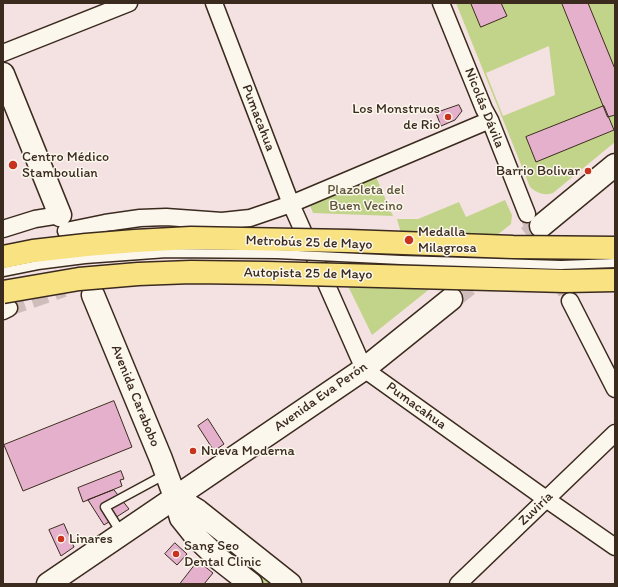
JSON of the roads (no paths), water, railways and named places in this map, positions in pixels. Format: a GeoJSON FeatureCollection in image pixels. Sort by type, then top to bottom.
{"type":"FeatureCollection","features":[{"type":"Feature","properties":{"kind":"highway"},"geometry":{"type":"LineString","coordinates":[[3,257],[33,251],[86,245],[191,238],[348,241],[513,247],[615,248]]}},
{"type":"Feature","properties":{"kind":"highway","name":"Autopista 25 de Mayo"},"geometry":{"type":"LineString","coordinates":[[5,304],[79,279],[138,274],[191,272],[565,281],[615,280]]}},
{"type":"Feature","properties":{"kind":"main road"},"geometry":{"type":"LineString","coordinates":[[3,74],[63,223]]}},
{"type":"Feature","properties":{"kind":"main road"},"geometry":{"type":"LineString","coordinates":[[534,220],[615,165]]}},
{"type":"Feature","properties":{"kind":"main road","name":"Avenida Carabobo"},"geometry":{"type":"LineString","coordinates":[[94,295],[175,497],[181,518],[197,538],[219,559],[251,584]]}},
{"type":"Feature","properties":{"kind":"main road","name":"Avenida Eva Perón"},"geometry":{"type":"LineString","coordinates":[[48,584],[364,369],[451,299]]}},
{"type":"Feature","properties":{"kind":"main road"},"geometry":{"type":"LineString","coordinates":[[175,497],[198,511],[290,584]]}},
{"type":"Feature","properties":{"kind":"street"},"geometry":{"type":"LineString","coordinates":[[3,52],[129,3]]}},
{"type":"Feature","properties":{"kind":"street","name":"Pumacahua"},"geometry":{"type":"LineString","coordinates":[[214,3],[291,204],[364,369],[615,547]]}},
{"type":"Feature","properties":{"kind":"street","name":"Nicolás Dávila"},"geometry":{"type":"LineString","coordinates":[[442,3],[484,109],[534,220]]}},
{"type":"Feature","properties":{"kind":"street"},"geometry":{"type":"LineString","coordinates":[[3,229],[35,219],[63,223],[105,223],[140,218],[166,217],[222,221],[250,218],[291,204],[490,120]]}},
{"type":"Feature","properties":{"kind":"street"},"geometry":{"type":"LineString","coordinates":[[570,301],[615,389]]}},
{"type":"Feature","properties":{"kind":"street","name":"Zuviría"},"geometry":{"type":"LineString","coordinates":[[458,584],[615,433]]}},
{"type":"Feature","properties":{"kind":"lane","name":"Metrobús 25 de Mayo"},"geometry":{"type":"LineString","coordinates":[[3,272],[38,265],[85,259],[167,253],[277,254],[401,260],[561,264],[615,263]]}},
{"type":"Feature","properties":{"kind":"lane"},"geometry":{"type":"LineString","coordinates":[[122,534],[105,507],[166,474]]}},
{"type":"Feature","properties":{"kind":"tunnel"},"geometry":{"type":"LineString","coordinates":[[527,214],[534,231],[570,301]]}},
{"type":"Feature","properties":{"kind":"tunnel"},"geometry":{"type":"LineString","coordinates":[[451,299],[541,226]]}},
{"type":"Feature","properties":{"kind":"tunnel"},"geometry":{"type":"LineString","coordinates":[[9,308],[64,289]]}},
{"type":"Feature","properties":{"kind":"place","name":"Los Monstruos de Rio"},"geometry":{"type":"Point","coordinates":[448,117]}},
{"type":"Feature","properties":{"kind":"place","name":"Centro Médico Stamboulian"},"geometry":{"type":"Point","coordinates":[13,165]}},
{"type":"Feature","properties":{"kind":"place","name":"Barrio Bolivar"},"geometry":{"type":"Point","coordinates":[588,171]}},
{"type":"Feature","properties":{"kind":"place","name":"Medalla Milagrosa"},"geometry":{"type":"Point","coordinates":[409,240]}},
{"type":"Feature","properties":{"kind":"place","name":"Nueva Moderna"},"geometry":{"type":"Point","coordinates":[193,451]}},
{"type":"Feature","properties":{"kind":"place","name":"Linares"},"geometry":{"type":"Point","coordinates":[61,539]}},
{"type":"Feature","properties":{"kind":"place","name":"Sang Seo Dental Clinic"},"geometry":{"type":"Point","coordinates":[176,554]}},
{"type":"Feature","properties":{"kind":"park label","name":"Plazoleta del Buen Vecino"},"geometry":{"type":"Point","coordinates":[366,198]}}]}
